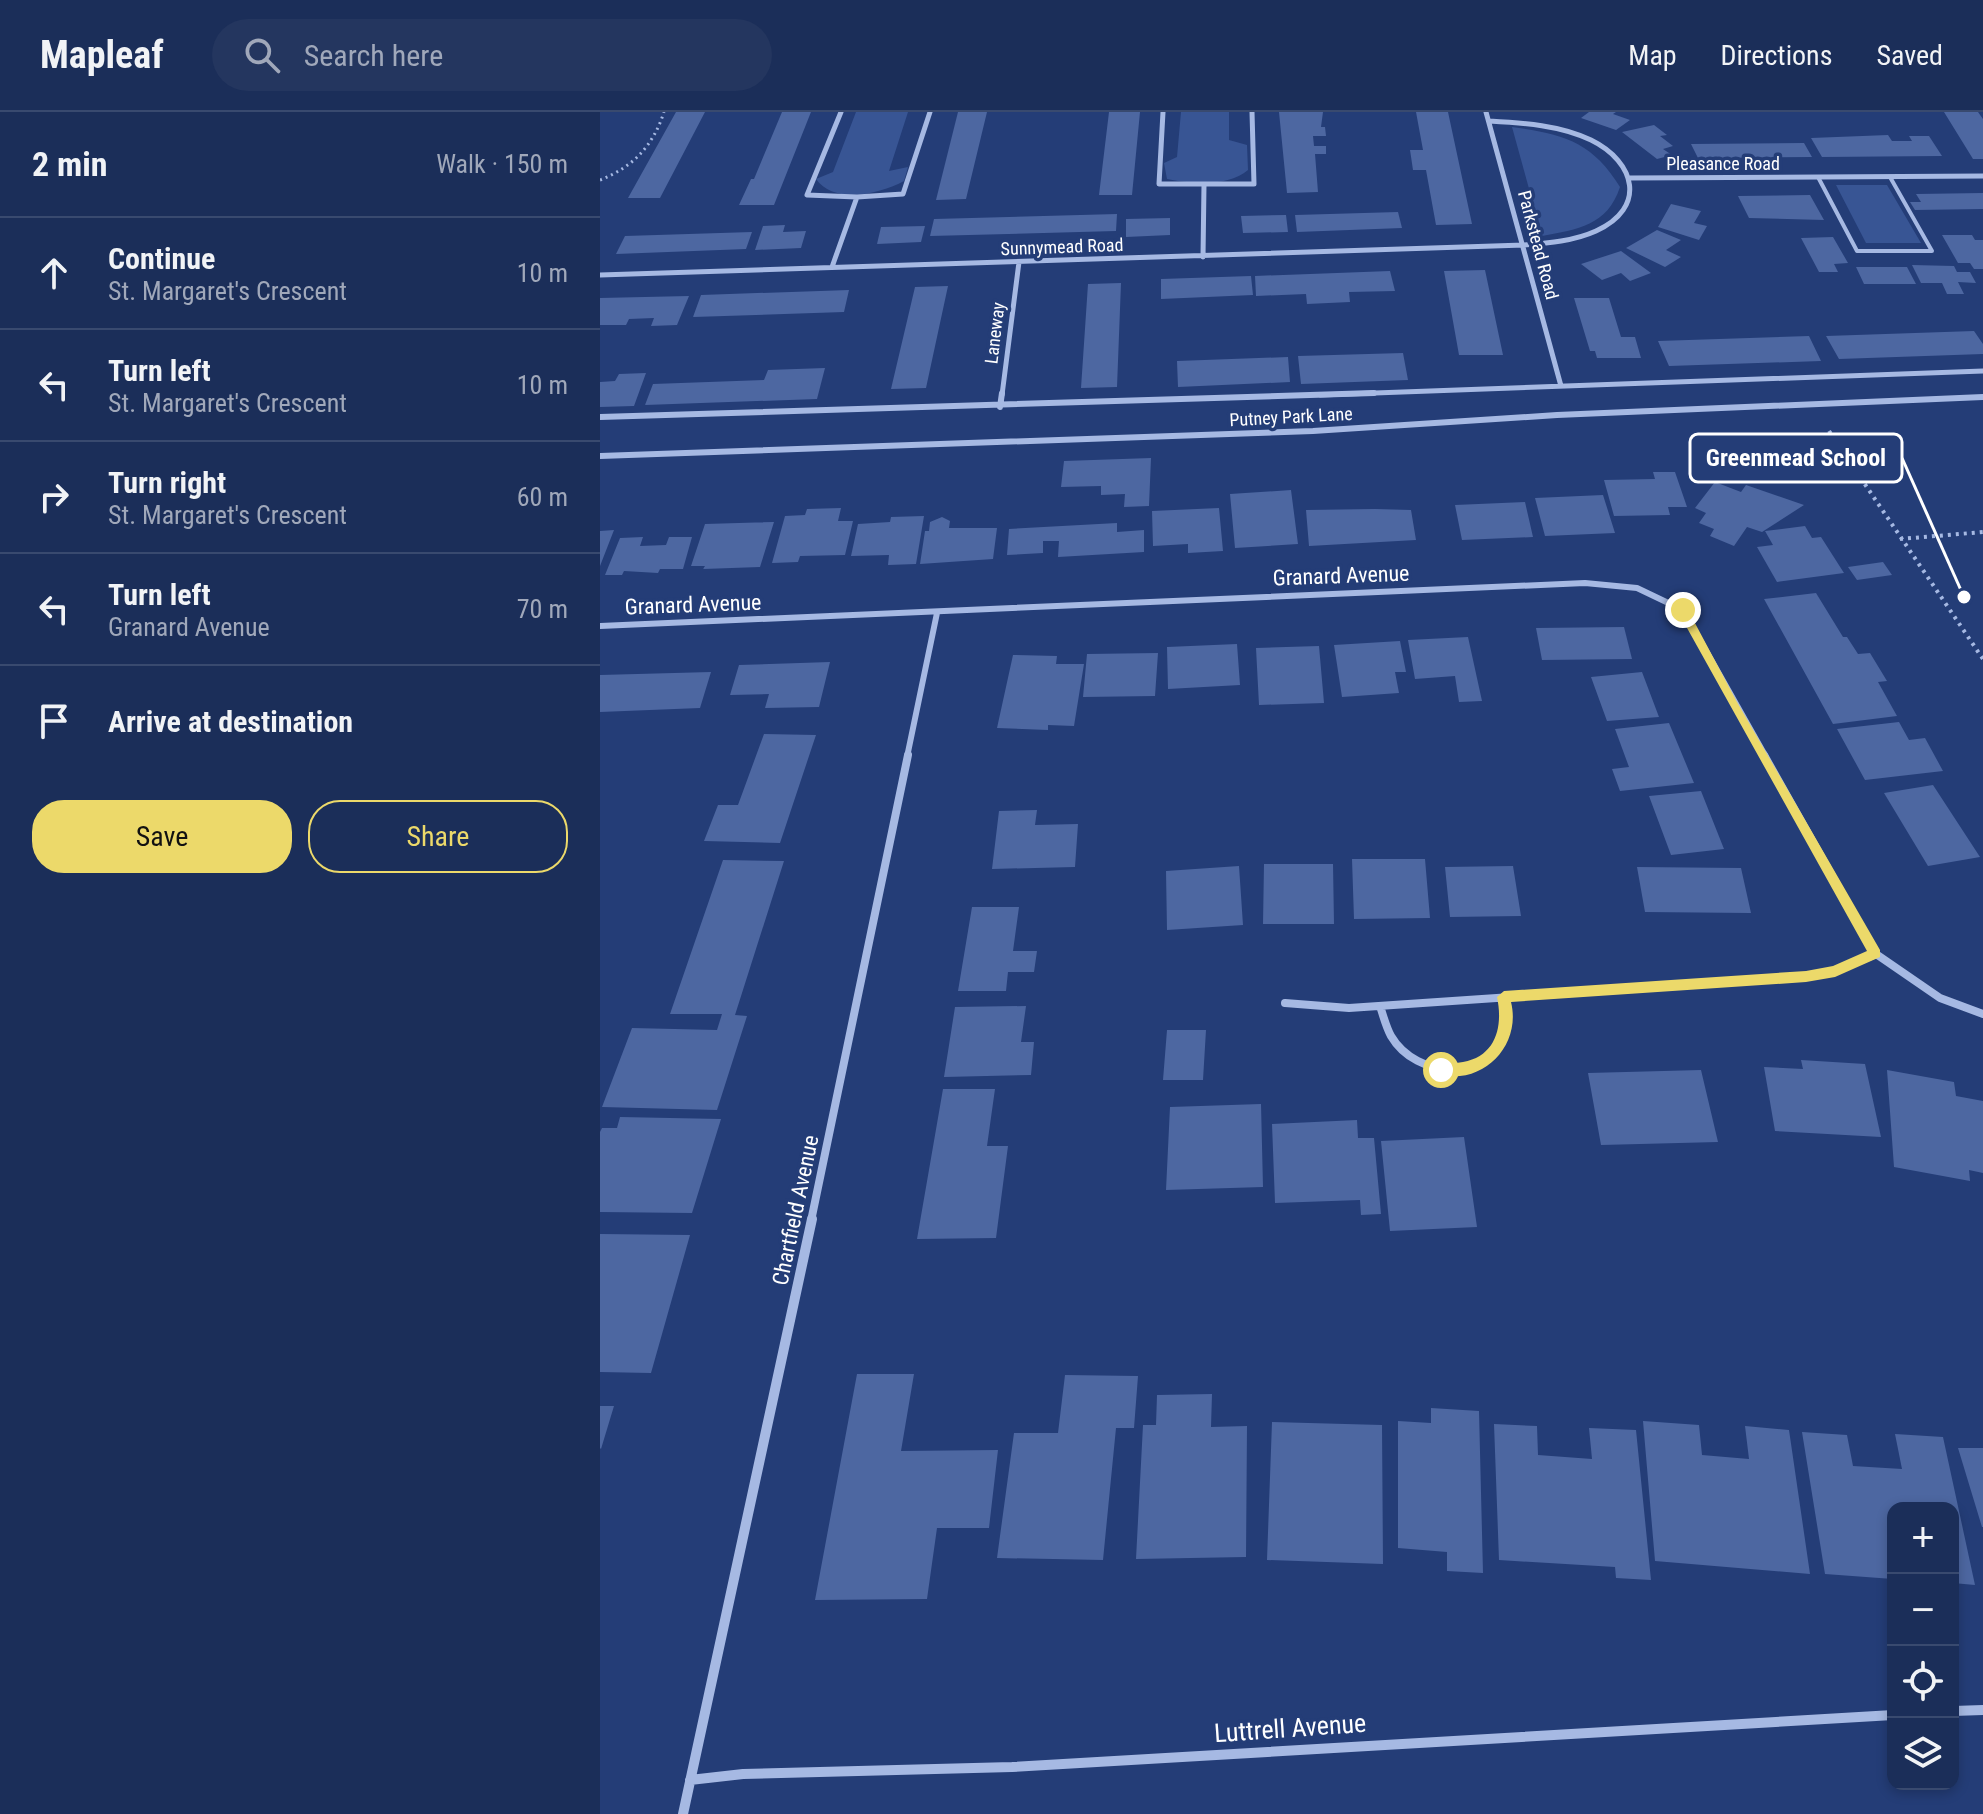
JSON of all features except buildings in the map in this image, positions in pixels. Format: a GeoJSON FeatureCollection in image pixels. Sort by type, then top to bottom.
{"type":"FeatureCollection","features":[{"type":"Feature","properties":{"kind":"street"},"geometry":{"type":"LineString","coordinates":[[841,112],[807,195],[857,197],[903,194],[930,112]]}},
{"type":"Feature","properties":{"kind":"street"},"geometry":{"type":"LineString","coordinates":[[1163,112],[1159,184],[1204,185],[1254,184],[1252,112]]}},
{"type":"Feature","properties":{"kind":"street","name":"Parkstead Road"},"geometry":{"type":"LineString","coordinates":[[1486,112],[1561,386]]}},
{"type":"Feature","properties":{"kind":"street"},"geometry":{"type":"LineString","coordinates":[[1489,121],[1518,122],[1572,133],[1606,151],[1621,163],[1629,178],[1632,193],[1626,207],[1602,228],[1557,243],[1524,245]]}},
{"type":"Feature","properties":{"kind":"street","name":"Pleasance Road"},"geometry":{"type":"LineString","coordinates":[[1629,178],[1983,176]]}},
{"type":"Feature","properties":{"kind":"street"},"geometry":{"type":"LineString","coordinates":[[1203,257],[1204,185]]}},
{"type":"Feature","properties":{"kind":"street"},"geometry":{"type":"LineString","coordinates":[[832,267],[857,197]]}},
{"type":"Feature","properties":{"kind":"street","name":"Sunnymead Road"},"geometry":{"type":"LineString","coordinates":[[600,275],[1524,245]]}},
{"type":"Feature","properties":{"kind":"street","name":"Laneway"},"geometry":{"type":"LineString","coordinates":[[1000,407],[1019,262]]}},
{"type":"Feature","properties":{"kind":"street","name":"Putney Park Lane"},"geometry":{"type":"LineString","coordinates":[[600,417],[1000,407],[1983,371]]}},
{"type":"Feature","properties":{"kind":"street","name":"Putney Park Lane"},"geometry":{"type":"LineString","coordinates":[[600,456],[1313,431],[1557,415],[1983,397]]}},
{"type":"Feature","properties":{"kind":"street","name":"Granard Avenue"},"geometry":{"type":"LineString","coordinates":[[600,626],[1585,583],[1628,584],[1657,593],[1683,610],[1732,703],[1876,954]]}},
{"type":"Feature","properties":{"kind":"street","name":"Chartfield Avenue"},"geometry":{"type":"LineString","coordinates":[[683,1814],[769,1424],[937,613]]}},
{"type":"Feature","properties":{"kind":"street"},"geometry":{"type":"LineString","coordinates":[[1285,1003],[1321,1007],[1380,1006],[1806,977],[1835,971],[1876,954],[1940,998],[1983,1014]]}},
{"type":"Feature","properties":{"kind":"street"},"geometry":{"type":"LineString","coordinates":[[1380,1006],[1384,1028],[1396,1048],[1417,1063],[1441,1070],[1467,1068],[1488,1057],[1503,1040],[1509,1019],[1504,997]]}},
{"type":"Feature","properties":{"kind":"street"},"geometry":{"type":"LineString","coordinates":[[1959,1711],[1983,1710]]}},
{"type":"Feature","properties":{"kind":"street","name":"Luttrell Avenue"},"geometry":{"type":"LineString","coordinates":[[690,1780],[743,1774],[1012,1767],[1887,1715]]}},
{"type":"Feature","properties":{"kind":"lane"},"geometry":{"type":"LineString","coordinates":[[1818,177],[1857,251],[1932,251],[1890,177]]}},
{"type":"Feature","properties":{"kind":"path"},"geometry":{"type":"LineString","coordinates":[[600,180],[628,169],[638,161],[664,112]]}},
{"type":"Feature","properties":{"kind":"path"},"geometry":{"type":"LineString","coordinates":[[1813,405],[1983,659]]}},
{"type":"Feature","properties":{"kind":"path"},"geometry":{"type":"LineString","coordinates":[[1900,539],[1983,532]]}},
{"type":"Feature","properties":{"kind":"shaded area"},"geometry":{"type":"Polygon","coordinates":[[[856,112],[908,112],[889,171],[908,167],[904,181],[883,190],[858,195],[834,192],[816,179],[833,172],[856,112]]]}},
{"type":"Feature","properties":{"kind":"shaded area"},"geometry":{"type":"Polygon","coordinates":[[[1181,112],[1229,112],[1229,140],[1247,145],[1248,170],[1220,182],[1167,179],[1164,163],[1177,157],[1181,112]]]}},
{"type":"Feature","properties":{"kind":"shaded area"},"geometry":{"type":"Polygon","coordinates":[[[1512,127],[1561,137],[1598,159],[1620,187],[1607,210],[1590,224],[1542,236],[1512,127]]]}},
{"type":"Feature","properties":{"kind":"shaded area"},"geometry":{"type":"Polygon","coordinates":[[[1836,185],[1887,185],[1921,243],[1866,243],[1836,185]]]}},
{"type":"Feature","properties":{"kind":"place","name":"Greenmead School"},"geometry":{"type":"Point","coordinates":[1964,597]}},
{"type":"Feature","properties":{"kind":"route"},"geometry":{"type":"LineString","coordinates":[[1441,1070],[1467,1068],[1488,1057],[1503,1040],[1509,1019],[1504,997],[1806,977],[1835,971],[1876,954],[1732,703],[1683,610]]}}]}
